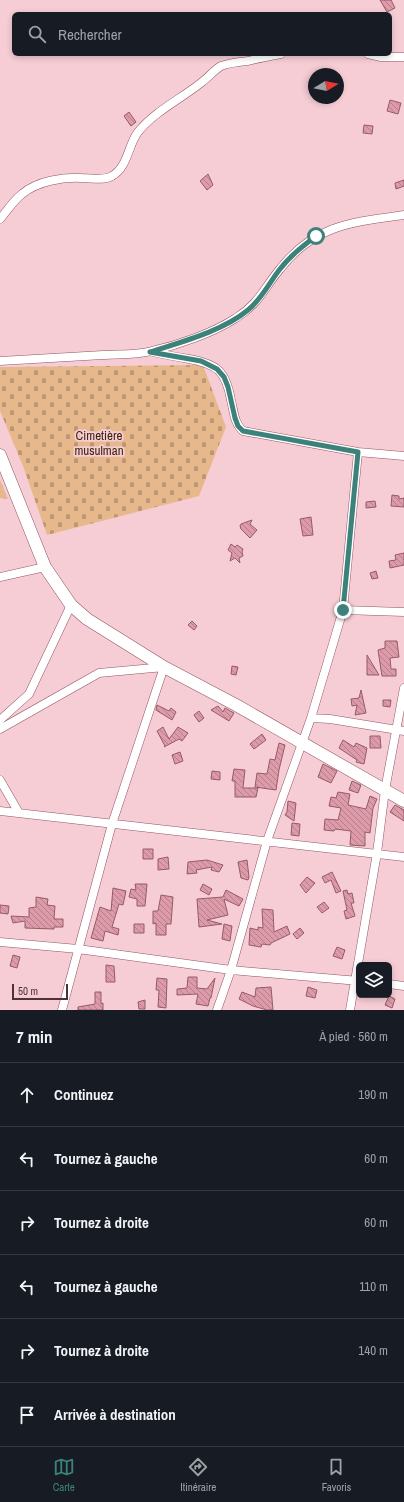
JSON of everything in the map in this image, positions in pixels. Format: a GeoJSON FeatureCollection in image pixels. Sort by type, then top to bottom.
{"type":"FeatureCollection","features":[{"type":"Feature","properties":{"kind":"street"},"geometry":{"type":"LineString","coordinates":[[0,219],[22,194],[31,188],[51,180],[77,177],[93,179],[110,178],[116,174],[127,158],[134,138],[139,131],[163,109],[202,82],[220,67],[272,56]]}},
{"type":"Feature","properties":{"kind":"street"},"geometry":{"type":"LineString","coordinates":[[377,56],[404,57]]}},
{"type":"Feature","properties":{"kind":"street"},"geometry":{"type":"LineString","coordinates":[[150,352],[197,337],[235,319],[249,310],[260,298],[281,267],[296,251],[316,236],[351,223],[404,215]]}},
{"type":"Feature","properties":{"kind":"street"},"geometry":{"type":"LineString","coordinates":[[0,361],[150,352],[201,361],[217,369],[224,377],[228,387],[235,418],[238,426],[243,431],[358,452],[404,456]]}},
{"type":"Feature","properties":{"kind":"street"},"geometry":{"type":"LineString","coordinates":[[217,1010],[231,970],[267,841],[311,718],[343,610],[358,452]]}},
{"type":"Feature","properties":{"kind":"street"},"geometry":{"type":"LineString","coordinates":[[0,454],[45,567],[71,605],[87,619],[164,667],[236,705],[404,801]]}},
{"type":"Feature","properties":{"kind":"street"},"geometry":{"type":"LineString","coordinates":[[0,577],[45,567]]}},
{"type":"Feature","properties":{"kind":"street"},"geometry":{"type":"LineString","coordinates":[[0,720],[28,694],[71,605]]}},
{"type":"Feature","properties":{"kind":"street"},"geometry":{"type":"LineString","coordinates":[[343,610],[404,612]]}},
{"type":"Feature","properties":{"kind":"street"},"geometry":{"type":"LineString","coordinates":[[0,729],[99,673],[164,667]]}},
{"type":"Feature","properties":{"kind":"street"},"geometry":{"type":"LineString","coordinates":[[62,1010],[112,824],[164,667]]}},
{"type":"Feature","properties":{"kind":"street"},"geometry":{"type":"LineString","coordinates":[[360,962],[385,790],[401,730],[404,688]]}},
{"type":"Feature","properties":{"kind":"street"},"geometry":{"type":"LineString","coordinates":[[311,718],[338,720],[401,730]]}},
{"type":"Feature","properties":{"kind":"street"},"geometry":{"type":"LineString","coordinates":[[0,780],[19,813]]}},
{"type":"Feature","properties":{"kind":"street"},"geometry":{"type":"LineString","coordinates":[[0,811],[404,857]]}},
{"type":"Feature","properties":{"kind":"street"},"geometry":{"type":"LineString","coordinates":[[0,942],[78,949],[231,970],[356,981]]}},
{"type":"Feature","properties":{"kind":"street"},"geometry":{"type":"LineString","coordinates":[[392,984],[404,986]]}},
{"type":"Feature","properties":{"kind":"street"},"geometry":{"type":"LineString","coordinates":[[350,1010],[356,985]]}},
{"type":"Feature","properties":{"kind":"green space","name":"Cimetière musulman"},"geometry":{"type":"Polygon","coordinates":[[[203,365],[226,427],[199,496],[47,535],[23,466],[0,411],[0,367],[203,365]]]}},
{"type":"Feature","properties":{"kind":"green space"},"geometry":{"type":"Polygon","coordinates":[[[0,480],[8,499],[0,498],[0,480]]]}},
{"type":"Feature","properties":{"kind":"building"},"geometry":{"type":"Polygon","coordinates":[[[380,0],[391,0],[395,8],[387,12],[380,0]]]}},
{"type":"Feature","properties":{"kind":"building"},"geometry":{"type":"Polygon","coordinates":[[[390,100],[401,103],[398,114],[387,111],[390,100]]]}},
{"type":"Feature","properties":{"kind":"building"},"geometry":{"type":"Polygon","coordinates":[[[129,112],[136,122],[131,126],[124,116],[129,112]]]}},
{"type":"Feature","properties":{"kind":"building"},"geometry":{"type":"Polygon","coordinates":[[[364,125],[373,126],[372,134],[363,133],[364,125]]]}},
{"type":"Feature","properties":{"kind":"building"},"geometry":{"type":"Polygon","coordinates":[[[208,174],[213,185],[207,190],[200,181],[208,174]]]}},
{"type":"Feature","properties":{"kind":"building"},"geometry":{"type":"Polygon","coordinates":[[[404,180],[404,186],[396,189],[395,183],[404,180]]]}},
{"type":"Feature","properties":{"kind":"building"},"geometry":{"type":"Polygon","coordinates":[[[392,495],[399,496],[399,499],[404,498],[404,507],[391,506],[392,495]]]}},
{"type":"Feature","properties":{"kind":"building"},"geometry":{"type":"Polygon","coordinates":[[[375,501],[376,507],[366,508],[366,502],[375,501]]]}},
{"type":"Feature","properties":{"kind":"building"},"geometry":{"type":"Polygon","coordinates":[[[311,517],[313,535],[303,536],[300,519],[311,517]]]}},
{"type":"Feature","properties":{"kind":"building"},"geometry":{"type":"Polygon","coordinates":[[[252,520],[250,524],[257,530],[250,538],[240,526],[241,524],[252,520]]]}},
{"type":"Feature","properties":{"kind":"building"},"geometry":{"type":"Polygon","coordinates":[[[231,544],[235,547],[237,545],[243,549],[243,556],[239,558],[240,563],[235,558],[230,561],[232,553],[228,550],[231,544]]]}},
{"type":"Feature","properties":{"kind":"building"},"geometry":{"type":"Polygon","coordinates":[[[404,553],[404,565],[390,568],[389,561],[396,560],[395,555],[404,553]]]}},
{"type":"Feature","properties":{"kind":"building"},"geometry":{"type":"Polygon","coordinates":[[[376,571],[378,578],[372,579],[370,573],[376,571]]]}},
{"type":"Feature","properties":{"kind":"building"},"geometry":{"type":"Polygon","coordinates":[[[192,621],[197,626],[194,630],[188,625],[192,621]]]}},
{"type":"Feature","properties":{"kind":"building"},"geometry":{"type":"Polygon","coordinates":[[[385,641],[397,641],[399,657],[390,658],[391,669],[396,669],[396,676],[382,676],[378,650],[385,648],[385,641]]]}},
{"type":"Feature","properties":{"kind":"building"},"geometry":{"type":"Polygon","coordinates":[[[367,655],[379,675],[367,675],[367,655]]]}},
{"type":"Feature","properties":{"kind":"building"},"geometry":{"type":"Polygon","coordinates":[[[232,666],[238,667],[236,675],[231,674],[232,666]]]}},
{"type":"Feature","properties":{"kind":"building"},"geometry":{"type":"Polygon","coordinates":[[[361,690],[366,713],[355,715],[357,705],[352,706],[351,699],[359,698],[361,690]]]}},
{"type":"Feature","properties":{"kind":"building"},"geometry":{"type":"Polygon","coordinates":[[[383,700],[391,700],[390,707],[383,706],[383,700]]]}},
{"type":"Feature","properties":{"kind":"building"},"geometry":{"type":"Polygon","coordinates":[[[157,705],[169,711],[171,708],[176,712],[172,720],[156,710],[157,705]]]}},
{"type":"Feature","properties":{"kind":"building"},"geometry":{"type":"Polygon","coordinates":[[[218,706],[223,712],[225,708],[234,713],[229,721],[211,710],[218,706]]]}},
{"type":"Feature","properties":{"kind":"building"},"geometry":{"type":"Polygon","coordinates":[[[199,711],[204,718],[199,722],[194,715],[199,711]]]}},
{"type":"Feature","properties":{"kind":"building"},"geometry":{"type":"Polygon","coordinates":[[[163,727],[169,739],[178,727],[188,733],[182,741],[179,739],[164,747],[165,746],[157,731],[163,727]]]}},
{"type":"Feature","properties":{"kind":"building"},"geometry":{"type":"Polygon","coordinates":[[[262,734],[266,740],[254,749],[250,744],[262,734]]]}},
{"type":"Feature","properties":{"kind":"building"},"geometry":{"type":"Polygon","coordinates":[[[370,736],[380,736],[381,748],[370,748],[370,736]]]}},
{"type":"Feature","properties":{"kind":"building"},"geometry":{"type":"Polygon","coordinates":[[[343,740],[354,747],[356,743],[367,748],[364,764],[356,762],[357,760],[339,748],[343,740]]]}},
{"type":"Feature","properties":{"kind":"building"},"geometry":{"type":"Polygon","coordinates":[[[279,743],[285,745],[276,790],[255,787],[257,773],[267,774],[270,759],[275,760],[279,743]]]}},
{"type":"Feature","properties":{"kind":"building"},"geometry":{"type":"Polygon","coordinates":[[[180,752],[183,761],[175,764],[172,755],[180,752]]]}},
{"type":"Feature","properties":{"kind":"building"},"geometry":{"type":"Polygon","coordinates":[[[323,764],[337,771],[331,783],[318,777],[323,764]]]}},
{"type":"Feature","properties":{"kind":"building"},"geometry":{"type":"Polygon","coordinates":[[[234,769],[245,770],[243,788],[258,788],[256,797],[235,797],[235,781],[232,781],[234,769]]]}},
{"type":"Feature","properties":{"kind":"building"},"geometry":{"type":"Polygon","coordinates":[[[212,771],[220,772],[220,780],[211,779],[212,771]]]}},
{"type":"Feature","properties":{"kind":"building"},"geometry":{"type":"Polygon","coordinates":[[[352,781],[361,785],[358,793],[349,790],[352,781]]]}},
{"type":"Feature","properties":{"kind":"building"},"geometry":{"type":"Polygon","coordinates":[[[338,792],[350,794],[348,805],[366,809],[370,796],[377,799],[373,808],[370,833],[365,832],[365,846],[350,845],[351,831],[335,829],[334,831],[324,830],[325,819],[338,820],[341,808],[329,806],[331,797],[336,798],[338,792]]]}},
{"type":"Feature","properties":{"kind":"building"},"geometry":{"type":"Polygon","coordinates":[[[288,801],[296,803],[294,821],[285,815],[287,812],[288,801]]]}},
{"type":"Feature","properties":{"kind":"building"},"geometry":{"type":"Polygon","coordinates":[[[395,805],[404,810],[404,821],[390,812],[395,805]]]}},
{"type":"Feature","properties":{"kind":"building"},"geometry":{"type":"Polygon","coordinates":[[[292,823],[300,824],[299,836],[291,835],[292,823]]]}},
{"type":"Feature","properties":{"kind":"building"},"geometry":{"type":"Polygon","coordinates":[[[143,849],[153,849],[153,859],[143,859],[143,849]]]}},
{"type":"Feature","properties":{"kind":"building"},"geometry":{"type":"Polygon","coordinates":[[[168,857],[169,869],[158,870],[158,859],[168,857]]]}},
{"type":"Feature","properties":{"kind":"building"},"geometry":{"type":"Polygon","coordinates":[[[207,860],[223,865],[219,872],[211,870],[212,867],[196,870],[197,873],[187,874],[188,862],[207,860]]]}},
{"type":"Feature","properties":{"kind":"building"},"geometry":{"type":"Polygon","coordinates":[[[247,860],[248,880],[241,878],[238,862],[247,860]]]}},
{"type":"Feature","properties":{"kind":"building"},"geometry":{"type":"Polygon","coordinates":[[[332,872],[341,891],[336,893],[331,880],[325,883],[322,877],[332,872]]]}},
{"type":"Feature","properties":{"kind":"building"},"geometry":{"type":"Polygon","coordinates":[[[307,877],[315,883],[306,893],[300,885],[307,877]]]}},
{"type":"Feature","properties":{"kind":"building"},"geometry":{"type":"Polygon","coordinates":[[[135,884],[147,884],[145,906],[137,906],[137,899],[129,897],[131,889],[136,890],[135,884]]]}},
{"type":"Feature","properties":{"kind":"building"},"geometry":{"type":"Polygon","coordinates":[[[203,884],[212,889],[209,895],[200,890],[203,884]]]}},
{"type":"Feature","properties":{"kind":"building"},"geometry":{"type":"Polygon","coordinates":[[[113,888],[126,891],[123,905],[119,904],[112,927],[119,929],[118,935],[105,931],[103,941],[91,938],[100,907],[111,911],[113,888]]]}},
{"type":"Feature","properties":{"kind":"building"},"geometry":{"type":"Polygon","coordinates":[[[226,890],[243,899],[239,906],[224,899],[228,915],[207,920],[222,924],[199,927],[197,899],[223,897],[226,890]]]}},
{"type":"Feature","properties":{"kind":"building"},"geometry":{"type":"Polygon","coordinates":[[[347,890],[348,894],[352,893],[354,903],[351,903],[355,916],[346,919],[344,911],[347,910],[343,891],[347,890]]]}},
{"type":"Feature","properties":{"kind":"building"},"geometry":{"type":"Polygon","coordinates":[[[161,895],[173,897],[171,924],[166,924],[166,935],[156,935],[156,923],[153,924],[153,911],[158,911],[161,895]]]}},
{"type":"Feature","properties":{"kind":"building"},"geometry":{"type":"Polygon","coordinates":[[[36,897],[48,899],[47,905],[55,906],[54,919],[63,919],[63,927],[54,927],[54,929],[25,928],[25,921],[13,923],[11,916],[29,917],[29,908],[36,907],[36,897]]]}},
{"type":"Feature","properties":{"kind":"building"},"geometry":{"type":"Polygon","coordinates":[[[324,902],[329,908],[322,913],[317,907],[324,902]]]}},
{"type":"Feature","properties":{"kind":"building"},"geometry":{"type":"Polygon","coordinates":[[[0,905],[9,906],[8,914],[0,913],[0,905]]]}},
{"type":"Feature","properties":{"kind":"building"},"geometry":{"type":"Polygon","coordinates":[[[262,909],[273,910],[274,932],[287,926],[290,934],[271,943],[270,945],[262,944],[261,947],[249,945],[250,928],[258,930],[258,927],[263,928],[262,909]]]}},
{"type":"Feature","properties":{"kind":"building"},"geometry":{"type":"Polygon","coordinates":[[[134,924],[144,924],[144,933],[134,933],[134,924]]]}},
{"type":"Feature","properties":{"kind":"building"},"geometry":{"type":"Polygon","coordinates":[[[224,924],[232,926],[230,941],[222,939],[224,924]]]}},
{"type":"Feature","properties":{"kind":"building"},"geometry":{"type":"Polygon","coordinates":[[[300,928],[304,933],[297,939],[293,934],[300,928]]]}},
{"type":"Feature","properties":{"kind":"building"},"geometry":{"type":"Polygon","coordinates":[[[337,947],[345,950],[342,959],[333,956],[337,947]]]}},
{"type":"Feature","properties":{"kind":"building"},"geometry":{"type":"Polygon","coordinates":[[[13,955],[20,957],[17,968],[10,966],[13,955]]]}},
{"type":"Feature","properties":{"kind":"building"},"geometry":{"type":"Polygon","coordinates":[[[106,965],[114,966],[115,982],[106,982],[106,965]]]}},
{"type":"Feature","properties":{"kind":"building"},"geometry":{"type":"Polygon","coordinates":[[[188,977],[197,977],[197,988],[207,989],[215,978],[208,1006],[196,1004],[198,994],[177,995],[177,989],[187,988],[188,977]]]}},
{"type":"Feature","properties":{"kind":"building"},"geometry":{"type":"Polygon","coordinates":[[[157,978],[167,979],[166,1008],[158,1007],[159,990],[156,990],[157,978]]]}},
{"type":"Feature","properties":{"kind":"building"},"geometry":{"type":"Polygon","coordinates":[[[271,987],[273,1010],[253,1006],[239,999],[242,992],[255,997],[256,988],[271,987]]]}},
{"type":"Feature","properties":{"kind":"building"},"geometry":{"type":"Polygon","coordinates":[[[308,987],[317,990],[315,998],[306,996],[308,987]]]}},
{"type":"Feature","properties":{"kind":"building"},"geometry":{"type":"Polygon","coordinates":[[[95,992],[101,992],[101,1004],[103,1003],[103,1010],[78,1010],[78,1007],[95,1004],[95,992]]]}},
{"type":"Feature","properties":{"kind":"building"},"geometry":{"type":"Polygon","coordinates":[[[388,998],[395,999],[392,1008],[385,1005],[388,998]]]}},
{"type":"Feature","properties":{"kind":"building"},"geometry":{"type":"Polygon","coordinates":[[[145,1000],[145,1009],[139,1009],[138,1002],[145,1000]]]}},
{"type":"Feature","properties":{"kind":"route"},"geometry":{"type":"LineString","coordinates":[[316,236],[296,251],[281,267],[260,298],[249,310],[235,319],[197,337],[150,352],[201,361],[217,369],[224,377],[228,387],[235,418],[238,426],[243,431],[358,452],[343,610]]}}]}
